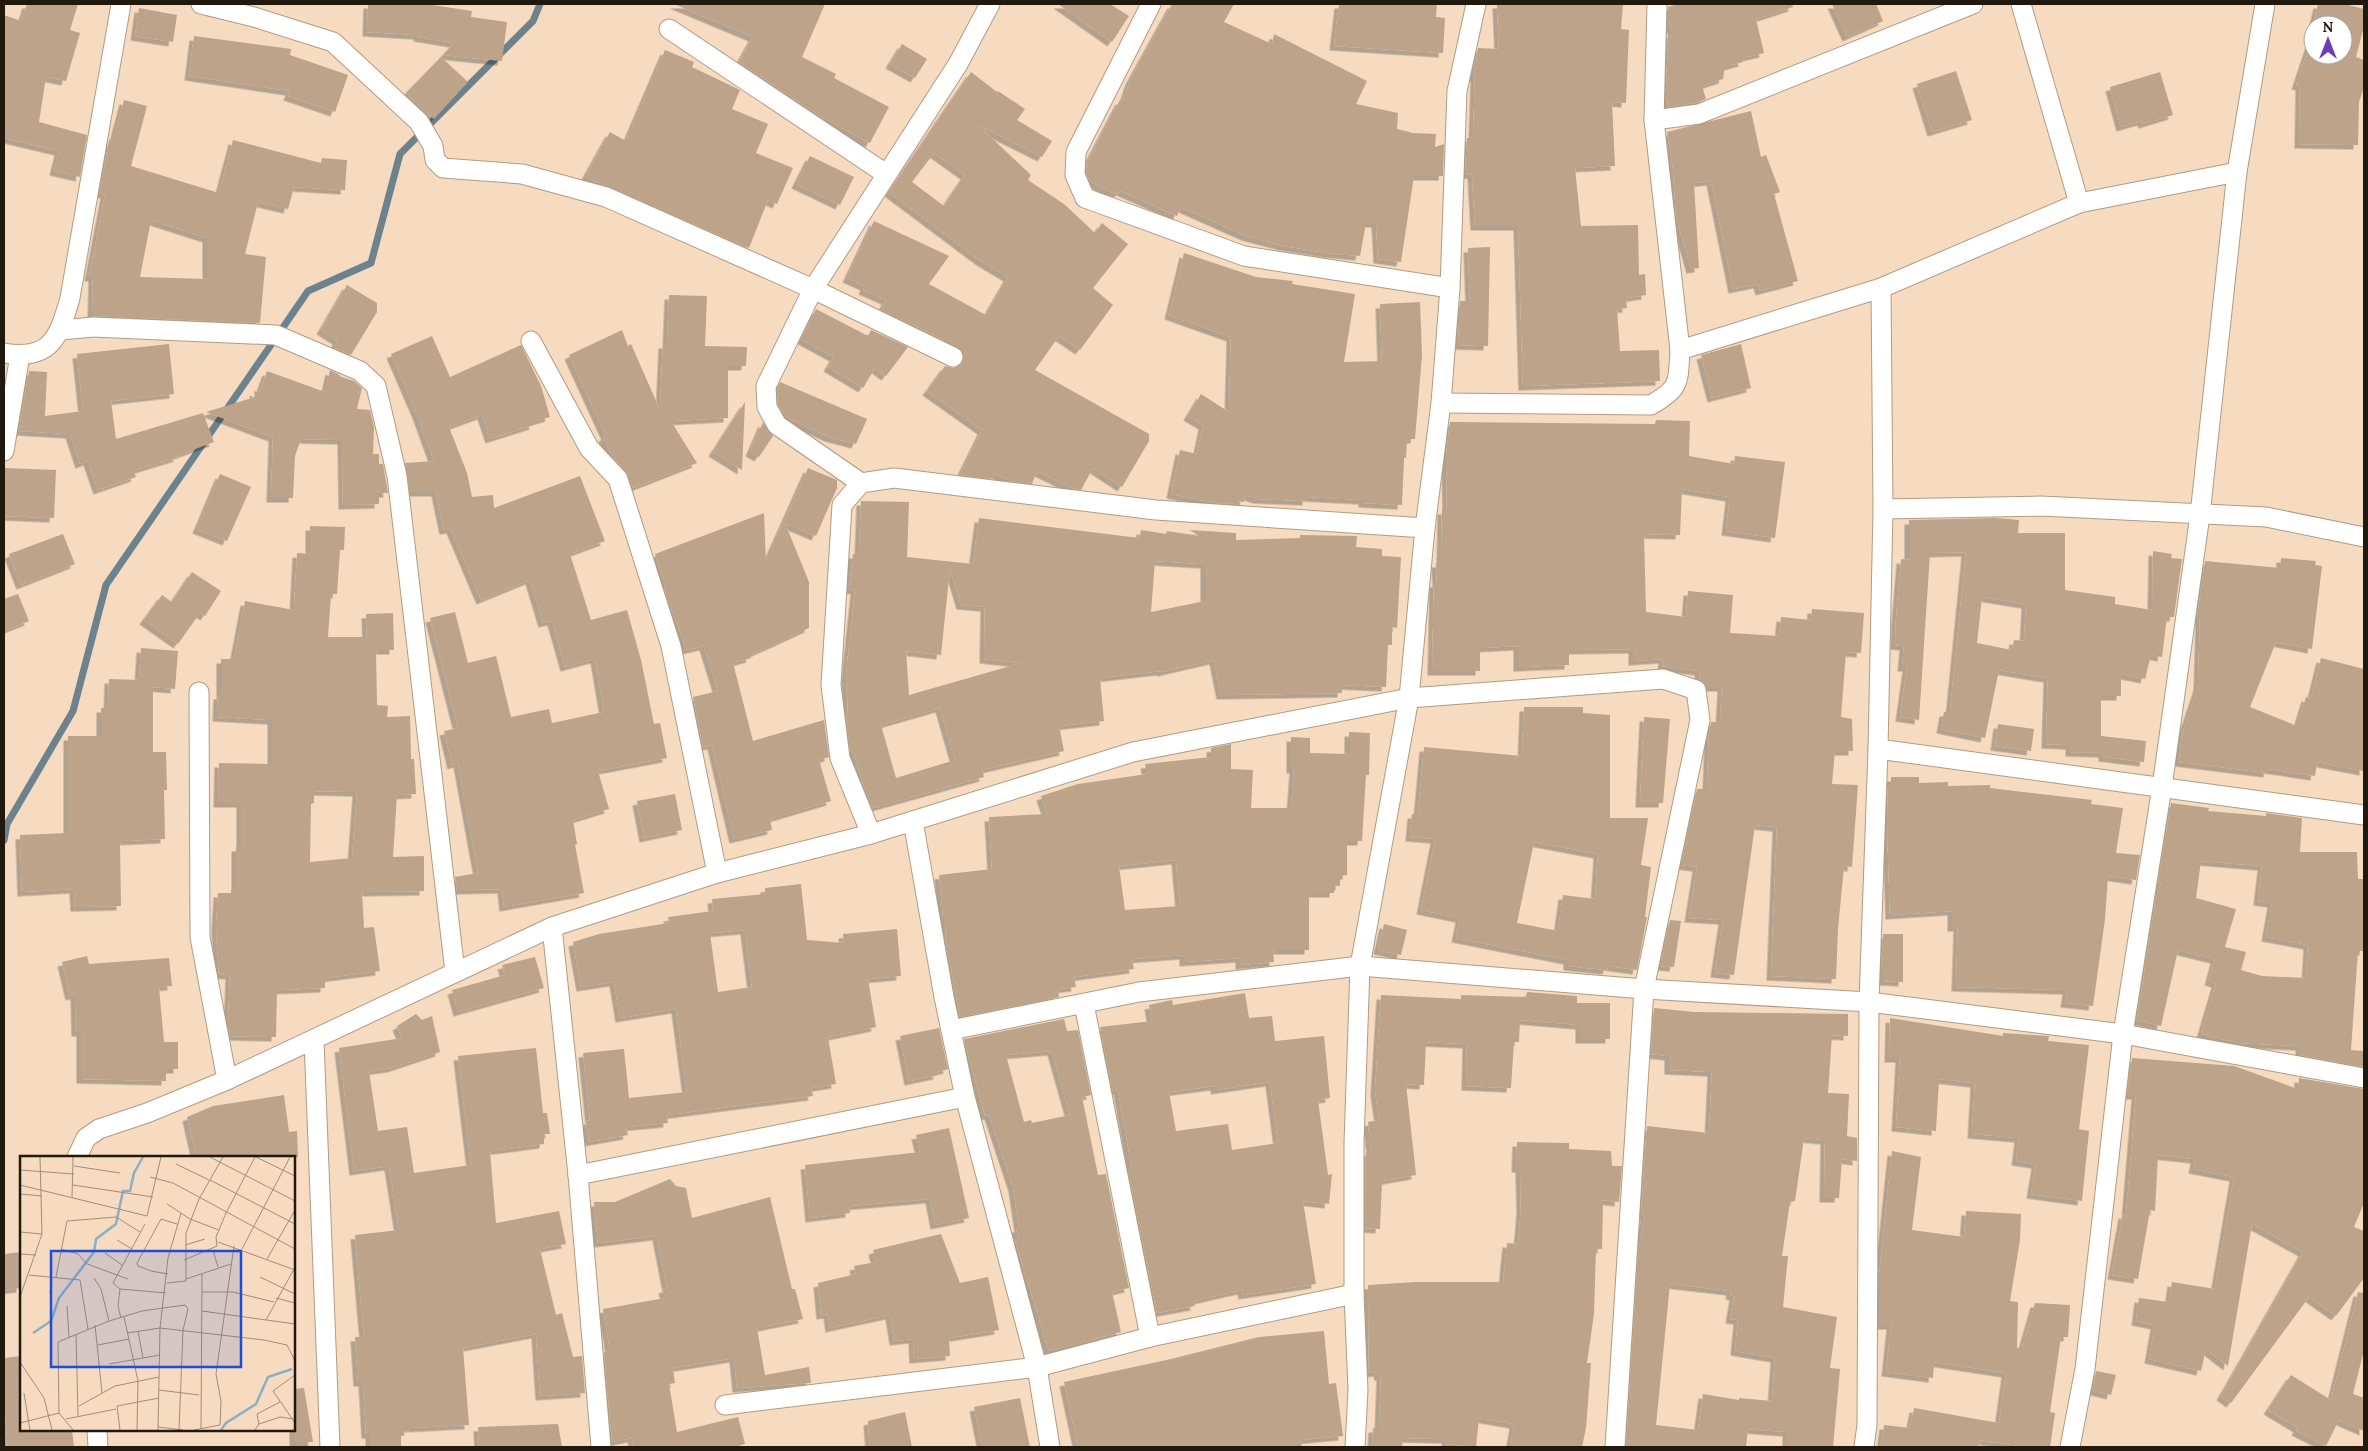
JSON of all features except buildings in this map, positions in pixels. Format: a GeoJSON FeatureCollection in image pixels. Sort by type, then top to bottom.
{"type":"FeatureCollection","features":[{"type":"Feature","properties":{"kind":"street"},"geometry":{"type":"LineString","coordinates":[[4,451],[12,354],[44,349],[61,330],[70,298],[122,4]]}},
{"type":"Feature","properties":{"kind":"street"},"geometry":{"type":"LineString","coordinates":[[201,4],[254,17],[332,42],[419,122],[433,146],[435,160],[443,168],[522,174],[606,197],[813,289],[953,357]]}},
{"type":"Feature","properties":{"kind":"street"},"geometry":{"type":"LineString","coordinates":[[861,483],[777,425],[767,407],[766,386],[813,289],[958,64],[990,4]]}},
{"type":"Feature","properties":{"kind":"street"},"geometry":{"type":"LineString","coordinates":[[1151,4],[1076,152],[1076,175],[1085,198],[1244,256],[1450,288]]}},
{"type":"Feature","properties":{"kind":"street"},"geometry":{"type":"LineString","coordinates":[[1355,1447],[1358,1390],[1354,1294],[1354,1143],[1360,966],[1408,698],[1425,528],[1441,403],[1450,288],[1457,91],[1476,4]]}},
{"type":"Feature","properties":{"kind":"street"},"geometry":{"type":"LineString","coordinates":[[1441,403],[1652,405],[1670,395],[1678,382],[1680,350],[1654,120],[1657,4]]}},
{"type":"Feature","properties":{"kind":"street"},"geometry":{"type":"LineString","coordinates":[[1654,120],[1699,114],[1974,4]]}},
{"type":"Feature","properties":{"kind":"street"},"geometry":{"type":"LineString","coordinates":[[2021,4],[2079,203]]}},
{"type":"Feature","properties":{"kind":"street"},"geometry":{"type":"LineString","coordinates":[[2070,1447],[2085,1369],[2123,1034],[2162,787],[2200,515],[2237,172],[2265,4]]}},
{"type":"Feature","properties":{"kind":"street"},"geometry":{"type":"LineString","coordinates":[[669,30],[886,174]]}},
{"type":"Feature","properties":{"kind":"street"},"geometry":{"type":"LineString","coordinates":[[1680,350],[1881,288],[2079,203],[2237,172]]}},
{"type":"Feature","properties":{"kind":"street"},"geometry":{"type":"LineString","coordinates":[[1864,1447],[1867,1425],[1869,1002],[1884,509],[1881,288]]}},
{"type":"Feature","properties":{"kind":"street"},"geometry":{"type":"LineString","coordinates":[[61,330],[93,327],[276,335],[360,370],[376,386],[397,476],[455,972]]}},
{"type":"Feature","properties":{"kind":"street"},"geometry":{"type":"LineString","coordinates":[[530,341],[589,448],[618,479],[670,646],[717,873]]}},
{"type":"Feature","properties":{"kind":"street"},"geometry":{"type":"LineString","coordinates":[[872,834],[840,758],[832,685],[842,505],[861,483],[894,478],[1156,510],[1425,528]]}},
{"type":"Feature","properties":{"kind":"street"},"geometry":{"type":"LineString","coordinates":[[1884,509],[2041,506],[2266,517],[2364,537]]}},
{"type":"Feature","properties":{"kind":"street"},"geometry":{"type":"LineString","coordinates":[[77,1156],[86,1138],[99,1129],[147,1113],[227,1080],[552,928],[717,873],[872,834],[1134,752],[1408,698],[1663,680],[1696,690],[1700,720],[1644,989],[1615,1447]]}},
{"type":"Feature","properties":{"kind":"street"},"geometry":{"type":"LineString","coordinates":[[199,692],[200,937],[227,1080]]}},
{"type":"Feature","properties":{"kind":"street"},"geometry":{"type":"LineString","coordinates":[[1878,749],[2364,815]]}},
{"type":"Feature","properties":{"kind":"street"},"geometry":{"type":"LineString","coordinates":[[913,821],[965,1096],[1037,1367],[1050,1447]]}},
{"type":"Feature","properties":{"kind":"street"},"geometry":{"type":"LineString","coordinates":[[552,928],[578,1175],[601,1447]]}},
{"type":"Feature","properties":{"kind":"street"},"geometry":{"type":"LineString","coordinates":[[951,1030],[1139,992],[1360,966],[1644,989],[1869,1002],[2123,1034],[2364,1078]]}},
{"type":"Feature","properties":{"kind":"street"},"geometry":{"type":"LineString","coordinates":[[1084,1004],[1150,1337]]}},
{"type":"Feature","properties":{"kind":"street"},"geometry":{"type":"LineString","coordinates":[[314,1040],[330,1447]]}},
{"type":"Feature","properties":{"kind":"street"},"geometry":{"type":"LineString","coordinates":[[578,1175],[965,1096]]}},
{"type":"Feature","properties":{"kind":"street"},"geometry":{"type":"LineString","coordinates":[[725,1405],[1037,1367],[1150,1337],[1354,1294]]}},
{"type":"Feature","properties":{"kind":"street"},"geometry":{"type":"LineString","coordinates":[[97,1431],[98,1447]]}},
{"type":"Feature","properties":{"kind":"waterway"},"geometry":{"type":"LineString","coordinates":[[4,840],[7,824],[73,711],[106,585],[308,291],[371,263],[400,154],[533,21],[540,4]]}}]}
